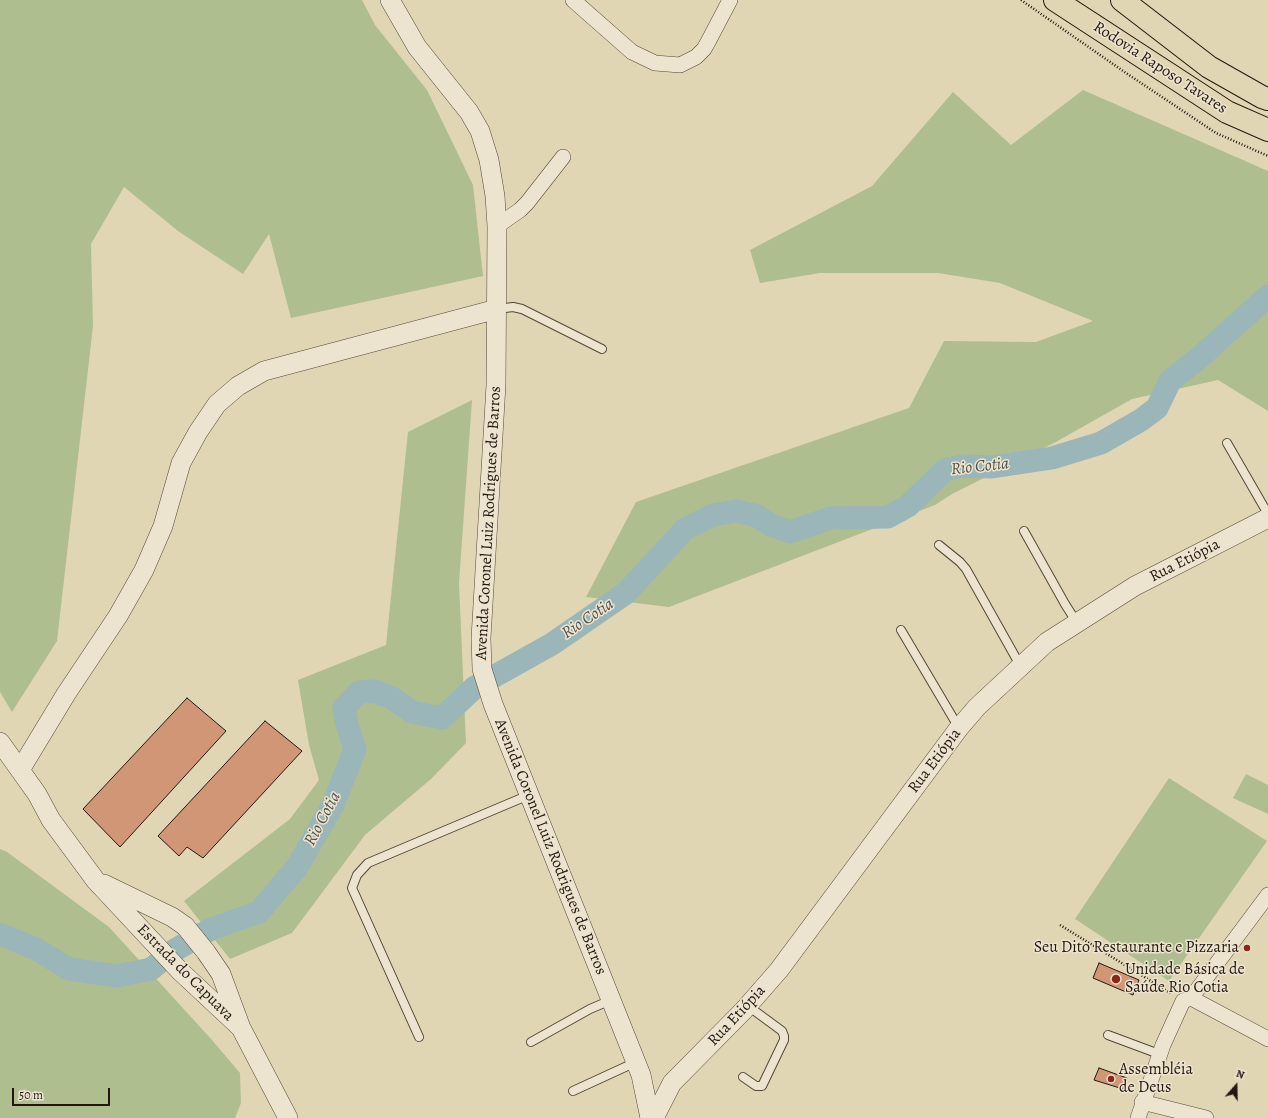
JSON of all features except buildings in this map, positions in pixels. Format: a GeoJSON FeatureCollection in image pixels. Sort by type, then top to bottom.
{"type":"FeatureCollection","features":[{"type":"Feature","properties":{"kind":"highway","name":"Rodovia Raposo Tavares"},"geometry":{"type":"LineString","coordinates":[[1055,0],[1227,112],[1268,130]]}},
{"type":"Feature","properties":{"kind":"highway","name":"Rodovia Raposo Tavares"},"geometry":{"type":"LineString","coordinates":[[1122,0],[1209,67],[1262,97],[1268,98]]}},
{"type":"Feature","properties":{"kind":"street","name":"Avenida Coronel Luiz Rodrigues de Barros"},"geometry":{"type":"LineString","coordinates":[[390,0],[417,47],[469,112],[480,131],[489,160],[495,196],[497,226],[496,385],[481,638],[482,669],[493,704],[639,1069],[650,1118]]}},
{"type":"Feature","properties":{"kind":"street"},"geometry":{"type":"LineString","coordinates":[[573,0],[632,52],[655,63],[680,66],[696,57],[704,48],[730,0]]}},
{"type":"Feature","properties":{"kind":"street"},"geometry":{"type":"LineString","coordinates":[[497,226],[520,210],[527,203],[563,157]]}},
{"type":"Feature","properties":{"kind":"street"},"geometry":{"type":"LineString","coordinates":[[20,770],[66,694],[118,616],[144,570],[163,526],[181,463],[198,432],[217,404],[238,386],[264,371],[496,309]]}},
{"type":"Feature","properties":{"kind":"street","name":"Rua Etiópia"},"geometry":{"type":"LineString","coordinates":[[654,1118],[672,1082],[748,1006],[779,970],[959,728],[977,707],[1047,642],[1135,586],[1268,518]]}},
{"type":"Feature","properties":{"kind":"street","name":"Estrada do Capuava"},"geometry":{"type":"LineString","coordinates":[[0,742],[37,794],[51,820],[96,881],[180,970],[241,1028]]}},
{"type":"Feature","properties":{"kind":"street","name":"Estrada do Capuava"},"geometry":{"type":"LineString","coordinates":[[96,881],[161,910],[185,926],[222,974],[241,1028]]}},
{"type":"Feature","properties":{"kind":"street"},"geometry":{"type":"LineString","coordinates":[[1138,1118],[1159,1054],[1187,1000],[1268,895]]}},
{"type":"Feature","properties":{"kind":"street"},"geometry":{"type":"LineString","coordinates":[[1187,1000],[1268,1039]]}},
{"type":"Feature","properties":{"kind":"street"},"geometry":{"type":"LineString","coordinates":[[241,1028],[288,1118]]}},
{"type":"Feature","properties":{"kind":"street"},"geometry":{"type":"LineString","coordinates":[[639,1069],[655,1082],[672,1082]]}},
{"type":"Feature","properties":{"kind":"street"},"geometry":{"type":"LineString","coordinates":[[1142,1102],[1206,1118]]}},
{"type":"Feature","properties":{"kind":"lane"},"geometry":{"type":"LineString","coordinates":[[496,309],[513,307],[522,309],[602,349]]}},
{"type":"Feature","properties":{"kind":"lane"},"geometry":{"type":"LineString","coordinates":[[1227,443],[1268,514]]}},
{"type":"Feature","properties":{"kind":"lane"},"geometry":{"type":"LineString","coordinates":[[1024,531],[1077,623]]}},
{"type":"Feature","properties":{"kind":"lane"},"geometry":{"type":"LineString","coordinates":[[939,545],[960,562],[966,570],[1021,667]]}},
{"type":"Feature","properties":{"kind":"lane"},"geometry":{"type":"LineString","coordinates":[[901,630],[959,728]]}},
{"type":"Feature","properties":{"kind":"lane"},"geometry":{"type":"LineString","coordinates":[[419,1037],[352,888],[357,875],[368,863],[529,795]]}},
{"type":"Feature","properties":{"kind":"lane"},"geometry":{"type":"LineString","coordinates":[[531,1042],[590,1009],[611,1000]]}},
{"type":"Feature","properties":{"kind":"lane"},"geometry":{"type":"LineString","coordinates":[[743,1077],[756,1086],[762,1086],[784,1040],[782,1031],[748,1006]]}},
{"type":"Feature","properties":{"kind":"lane"},"geometry":{"type":"LineString","coordinates":[[1108,1035],[1159,1054]]}},
{"type":"Feature","properties":{"kind":"lane"},"geometry":{"type":"LineString","coordinates":[[573,1092],[639,1069]]}},
{"type":"Feature","properties":{"kind":"path"},"geometry":{"type":"LineString","coordinates":[[1021,0],[1216,133],[1251,150],[1268,156]]}},
{"type":"Feature","properties":{"kind":"path"},"geometry":{"type":"LineString","coordinates":[[1060,925],[1187,1000]]}},
{"type":"Feature","properties":{"kind":"green space"},"geometry":{"type":"Polygon","coordinates":[[[0,0],[362,0],[375,25],[427,90],[473,185],[483,276],[291,318],[269,234],[243,274],[178,231],[124,187],[91,244],[93,326],[57,641],[12,712],[0,692],[0,0]]]}},
{"type":"Feature","properties":{"kind":"green space"},"geometry":{"type":"Polygon","coordinates":[[[1083,90],[1268,171],[1268,411],[1218,380],[1132,399],[1054,443],[952,494],[935,505],[669,607],[586,597],[636,502],[909,408],[944,341],[1036,342],[1093,321],[1000,283],[938,273],[820,273],[760,283],[750,250],[872,186],[953,92],[1011,145],[1083,90]]]}},
{"type":"Feature","properties":{"kind":"green space"},"geometry":{"type":"Polygon","coordinates":[[[472,400],[459,583],[466,743],[431,779],[365,835],[292,933],[230,959],[184,901],[290,819],[319,780],[309,745],[298,680],[386,645],[408,432],[472,400]]]}},
{"type":"Feature","properties":{"kind":"green space"},"geometry":{"type":"Polygon","coordinates":[[[1246,774],[1268,785],[1268,814],[1233,798],[1246,774]]]}},
{"type":"Feature","properties":{"kind":"green space"},"geometry":{"type":"Polygon","coordinates":[[[1169,778],[1267,841],[1169,981],[1075,919],[1169,778]]]}},
{"type":"Feature","properties":{"kind":"green space"},"geometry":{"type":"Polygon","coordinates":[[[0,849],[7,852],[109,927],[212,1040],[240,1073],[241,1103],[235,1118],[0,1118],[0,849]]]}},
{"type":"Feature","properties":{"kind":"waterway","name":"Rio Cotia"},"geometry":{"type":"LineString","coordinates":[[0,934],[36,949],[69,969],[117,976],[151,969],[175,950],[211,929],[259,912],[297,867],[333,805],[355,749],[347,725],[344,708],[359,692],[374,691],[392,698],[412,712],[442,718],[475,687],[552,644],[626,593],[685,529],[713,515],[737,511],[757,516],[771,525],[790,532],[831,518],[888,517],[908,506],[945,470],[961,466],[992,467],[1052,458],[1101,443],[1141,420],[1157,408],[1170,381],[1200,357],[1268,296]]}},
{"type":"Feature","properties":{"kind":"place","name":"Seu Dito Restaurante e Pizzaria"},"geometry":{"type":"Point","coordinates":[1247,948]}},
{"type":"Feature","properties":{"kind":"place","name":"Unidade Básica de Saúde Rio Cotia"},"geometry":{"type":"Point","coordinates":[1116,979]}},
{"type":"Feature","properties":{"kind":"place","name":"Assembléia de Deus"},"geometry":{"type":"Point","coordinates":[1111,1079]}}]}
